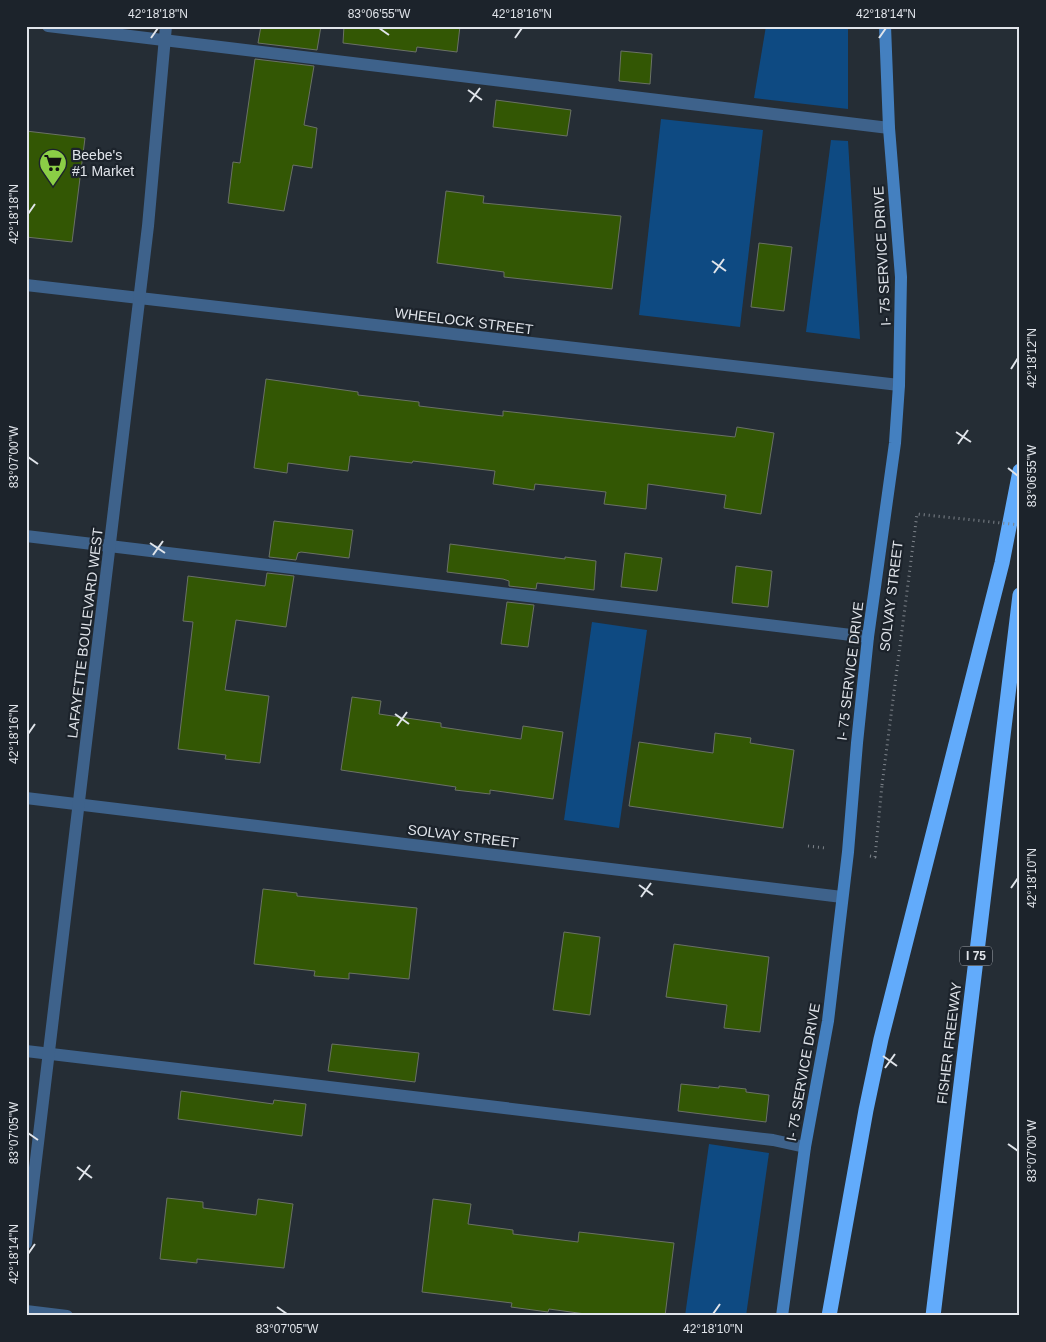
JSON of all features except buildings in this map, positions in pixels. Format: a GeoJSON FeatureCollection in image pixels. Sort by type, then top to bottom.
{"type":"FeatureCollection","features":[{"type":"Feature","properties":{"kind":"highway"},"geometry":{"type":"LineString","coordinates":[[829,1316],[866,1110],[881,1039],[1002,562],[1020,471]]}},
{"type":"Feature","properties":{"kind":"highway","name":"FISHER FREEWAY"},"geometry":{"type":"LineString","coordinates":[[933,1316],[1020,596]]}},
{"type":"Feature","properties":{"kind":"main road","name":"I- 75 SERVICE DRIVE"},"geometry":{"type":"LineString","coordinates":[[782,1316],[805,1147],[828,1021],[868,637],[895,443],[899,385],[901,277],[888,128],[885,26]]}},
{"type":"Feature","properties":{"kind":"street","name":"LAFAYETTE BOULEVARD WEST"},"geometry":{"type":"LineString","coordinates":[[26,1243],[140,299],[166,26]]}},
{"type":"Feature","properties":{"kind":"street"},"geometry":{"type":"LineString","coordinates":[[53,27],[888,128]]}},
{"type":"Feature","properties":{"kind":"street","name":"WHEELOCK STREET"},"geometry":{"type":"LineString","coordinates":[[26,285],[899,385]]}},
{"type":"Feature","properties":{"kind":"street"},"geometry":{"type":"LineString","coordinates":[[26,536],[868,637]]}},
{"type":"Feature","properties":{"kind":"street","name":"SOLVAY STREET"},"geometry":{"type":"LineString","coordinates":[[26,798],[842,896]]}},
{"type":"Feature","properties":{"kind":"street"},"geometry":{"type":"LineString","coordinates":[[26,1051],[772,1140],[805,1147]]}},
{"type":"Feature","properties":{"kind":"street"},"geometry":{"type":"LineString","coordinates":[[26,1311],[67,1316]]}},
{"type":"Feature","properties":{"kind":"path","name":"SOLVAY STREET"},"geometry":{"type":"LineString","coordinates":[[882,785],[917,514],[1020,525]]}},
{"type":"Feature","properties":{"kind":"shaded area"},"geometry":{"type":"Polygon","coordinates":[[[766,26],[848,26],[848,109],[754,98],[766,26]]]}},
{"type":"Feature","properties":{"kind":"shaded area"},"geometry":{"type":"Polygon","coordinates":[[[661,119],[763,130],[740,327],[639,315],[661,119]]]}},
{"type":"Feature","properties":{"kind":"shaded area"},"geometry":{"type":"Polygon","coordinates":[[[831,140],[848,141],[860,339],[806,332],[831,140]]]}},
{"type":"Feature","properties":{"kind":"shaded area"},"geometry":{"type":"Polygon","coordinates":[[[592,622],[647,630],[619,828],[564,820],[592,622]]]}},
{"type":"Feature","properties":{"kind":"shaded area"},"geometry":{"type":"Polygon","coordinates":[[[709,1144],[769,1153],[746,1316],[685,1316],[709,1144]]]}},
{"type":"Feature","properties":{"kind":"place","name":"Beebe's #1 Market"},"geometry":{"type":"Point","coordinates":[53,187]}}]}
